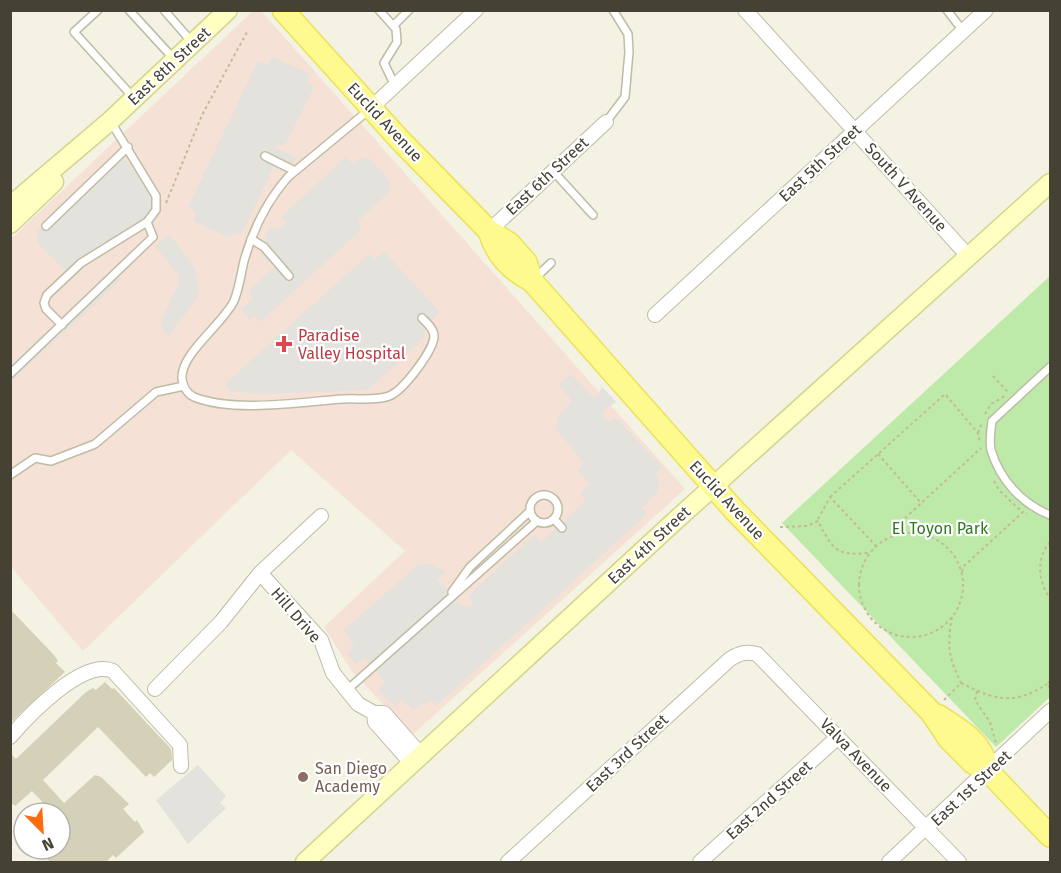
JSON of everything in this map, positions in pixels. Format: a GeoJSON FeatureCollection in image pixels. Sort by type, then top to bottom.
{"type":"FeatureCollection","features":[{"type":"Feature","properties":{"kind":"main road","name":"Euclid Avenue"},"geometry":{"type":"LineString","coordinates":[[283,10],[371,108],[489,231],[494,249],[515,272],[532,281],[714,486],[939,705],[985,754],[988,771],[1050,836]]}},
{"type":"Feature","properties":{"kind":"street","name":"East 8th Street"},"geometry":{"type":"LineString","coordinates":[[11,205],[110,121],[228,10]]}},
{"type":"Feature","properties":{"kind":"street"},"geometry":{"type":"LineString","coordinates":[[371,108],[476,10]]}},
{"type":"Feature","properties":{"kind":"street","name":"South V Avenue"},"geometry":{"type":"LineString","coordinates":[[745,10],[969,257]]}},
{"type":"Feature","properties":{"kind":"street","name":"East 5th Street"},"geometry":{"type":"LineString","coordinates":[[655,315],[986,10]]}},
{"type":"Feature","properties":{"kind":"street","name":"East 8th Street"},"geometry":{"type":"LineString","coordinates":[[10,224],[38,199],[110,121]]}},
{"type":"Feature","properties":{"kind":"street","name":"East 6th Street"},"geometry":{"type":"LineString","coordinates":[[489,231],[606,122]]}},
{"type":"Feature","properties":{"kind":"street","name":"East 4th Street"},"geometry":{"type":"LineString","coordinates":[[305,862],[714,486],[1050,183]]}},
{"type":"Feature","properties":{"kind":"street","name":"Hill Drive"},"geometry":{"type":"LineString","coordinates":[[155,688],[221,622],[260,573],[321,516]]}},
{"type":"Feature","properties":{"kind":"street","name":"Hill Drive"},"geometry":{"type":"LineString","coordinates":[[260,573],[321,640],[333,673],[358,704],[374,713],[384,713],[417,759]]}},
{"type":"Feature","properties":{"kind":"street","name":"Valva Avenue"},"geometry":{"type":"LineString","coordinates":[[749,652],[757,654],[959,862]]}},
{"type":"Feature","properties":{"kind":"street","name":"East 3rd Street"},"geometry":{"type":"LineString","coordinates":[[508,862],[730,659],[739,653],[749,652]]}},
{"type":"Feature","properties":{"kind":"street"},"geometry":{"type":"LineString","coordinates":[[10,737],[28,715],[52,695],[90,672],[105,668],[113,671],[180,745],[181,766]]}},
{"type":"Feature","properties":{"kind":"street","name":"East 1st Street"},"geometry":{"type":"LineString","coordinates":[[889,862],[927,829],[1050,711]]}},
{"type":"Feature","properties":{"kind":"street","name":"East 2nd Street"},"geometry":{"type":"LineString","coordinates":[[700,862],[838,737]]}},
{"type":"Feature","properties":{"kind":"lane"},"geometry":{"type":"LineString","coordinates":[[98,10],[74,32],[134,99]]}},
{"type":"Feature","properties":{"kind":"lane"},"geometry":{"type":"LineString","coordinates":[[129,10],[175,60]]}},
{"type":"Feature","properties":{"kind":"lane"},"geometry":{"type":"LineString","coordinates":[[164,10],[193,43]]}},
{"type":"Feature","properties":{"kind":"lane"},"geometry":{"type":"LineString","coordinates":[[379,10],[393,26],[397,42],[384,63],[395,86]]}},
{"type":"Feature","properties":{"kind":"lane"},"geometry":{"type":"LineString","coordinates":[[393,26],[409,10]]}},
{"type":"Feature","properties":{"kind":"lane"},"geometry":{"type":"LineString","coordinates":[[606,122],[624,97],[629,52],[628,34],[613,10]]}},
{"type":"Feature","properties":{"kind":"lane"},"geometry":{"type":"LineString","coordinates":[[947,10],[963,31]]}},
{"type":"Feature","properties":{"kind":"lane"},"geometry":{"type":"LineString","coordinates":[[371,108],[295,171],[276,190],[260,216],[251,239],[234,300],[218,326],[190,354],[183,368],[184,386],[192,396],[220,403],[255,404],[388,397],[409,381],[434,339],[433,331],[422,318]]}},
{"type":"Feature","properties":{"kind":"lane"},"geometry":{"type":"LineString","coordinates":[[62,325],[46,309],[44,303],[47,295],[81,263],[147,222],[156,210],[156,196],[110,121]]}},
{"type":"Feature","properties":{"kind":"lane"},"geometry":{"type":"LineString","coordinates":[[46,226],[128,147]]}},
{"type":"Feature","properties":{"kind":"lane"},"geometry":{"type":"LineString","coordinates":[[265,156],[295,171]]}},
{"type":"Feature","properties":{"kind":"lane"},"geometry":{"type":"LineString","coordinates":[[553,171],[593,215]]}},
{"type":"Feature","properties":{"kind":"lane"},"geometry":{"type":"LineString","coordinates":[[10,374],[153,237],[147,222]]}},
{"type":"Feature","properties":{"kind":"lane"},"geometry":{"type":"LineString","coordinates":[[251,239],[264,247],[289,276]]}},
{"type":"Feature","properties":{"kind":"lane"},"geometry":{"type":"LineString","coordinates":[[532,281],[550,262]]}},
{"type":"Feature","properties":{"kind":"lane"},"geometry":{"type":"LineString","coordinates":[[1050,367],[992,421],[991,448],[1004,478],[1030,507],[1050,515]]}},
{"type":"Feature","properties":{"kind":"lane"},"geometry":{"type":"LineString","coordinates":[[10,475],[35,458],[51,461],[94,444],[156,392],[184,386]]}},
{"type":"Feature","properties":{"kind":"lane"},"geometry":{"type":"LineString","coordinates":[[446,599],[470,567],[529,512],[530,504],[536,497],[550,496],[558,507],[554,519],[547,523],[537,521],[529,512]]}},
{"type":"Feature","properties":{"kind":"lane"},"geometry":{"type":"LineString","coordinates":[[554,519],[562,528]]}},
{"type":"Feature","properties":{"kind":"lane"},"geometry":{"type":"LineString","coordinates":[[347,690],[446,599],[469,583],[537,521]]}},
{"type":"Feature","properties":{"kind":"path"},"geometry":{"type":"LineString","coordinates":[[165,205],[202,115],[247,32]]}},
{"type":"Feature","properties":{"kind":"path"},"geometry":{"type":"LineString","coordinates":[[978,434],[991,404],[1009,393],[993,376]]}},
{"type":"Feature","properties":{"kind":"path"},"geometry":{"type":"LineString","coordinates":[[870,553],[840,552],[834,548],[818,521],[822,508],[830,497],[945,394],[978,434],[981,447],[891,531],[892,536]]}},
{"type":"Feature","properties":{"kind":"path"},"geometry":{"type":"LineString","coordinates":[[878,454],[921,503]]}},
{"type":"Feature","properties":{"kind":"path"},"geometry":{"type":"LineString","coordinates":[[830,497],[876,546]]}},
{"type":"Feature","properties":{"kind":"path"},"geometry":{"type":"LineString","coordinates":[[962,572],[950,550],[930,536],[905,533],[892,536],[876,546],[861,569],[860,596],[872,620],[886,631],[903,637],[921,636],[938,629],[952,617],[960,604],[964,566],[1023,512],[1032,517]]}},
{"type":"Feature","properties":{"kind":"path"},"geometry":{"type":"LineString","coordinates":[[780,526],[807,526],[818,521]]}},
{"type":"Feature","properties":{"kind":"path"},"geometry":{"type":"LineString","coordinates":[[1050,542],[1044,548],[1040,561],[1041,583],[1050,598]]}},
{"type":"Feature","properties":{"kind":"path"},"geometry":{"type":"LineString","coordinates":[[952,617],[947,644],[951,663],[961,683],[1003,700],[1024,697],[1050,681]]}},
{"type":"Feature","properties":{"kind":"path"},"geometry":{"type":"LineString","coordinates":[[939,705],[961,683]]}},
{"type":"Feature","properties":{"kind":"path"},"geometry":{"type":"LineString","coordinates":[[1047,684],[1050,688]]}},
{"type":"Feature","properties":{"kind":"path"},"geometry":{"type":"LineString","coordinates":[[977,691],[975,700],[990,722],[996,743]]}},
{"type":"Feature","properties":{"kind":"shaded area","name":"Paradise Valley Hospital"},"geometry":{"type":"Polygon","coordinates":[[[253,11],[261,11],[685,489],[412,735],[352,671],[324,627],[405,551],[291,450],[83,651],[11,567],[11,239],[253,11]]]}},
{"type":"Feature","properties":{"kind":"shaded area"},"geometry":{"type":"Polygon","coordinates":[[[272,57],[310,74],[306,82],[314,87],[285,145],[278,144],[275,148],[297,158],[282,171],[267,164],[273,168],[241,235],[233,233],[231,238],[193,221],[196,212],[188,207],[258,61],[267,65],[272,57]]]}},
{"type":"Feature","properties":{"kind":"shaded area"},"geometry":{"type":"Polygon","coordinates":[[[118,152],[147,185],[152,198],[150,211],[142,221],[113,239],[97,245],[67,272],[37,242],[39,238],[36,230],[118,152]]]}},
{"type":"Feature","properties":{"kind":"shaded area"},"geometry":{"type":"Polygon","coordinates":[[[346,157],[352,163],[364,157],[370,159],[389,180],[389,192],[358,221],[361,230],[260,322],[255,316],[250,320],[241,309],[253,299],[249,291],[275,266],[260,255],[270,226],[277,229],[286,224],[282,216],[346,157]]]}},
{"type":"Feature","properties":{"kind":"shaded area"},"geometry":{"type":"Polygon","coordinates":[[[169,234],[195,268],[199,295],[169,336],[162,328],[161,321],[179,283],[178,274],[155,246],[169,234]]]}},
{"type":"Feature","properties":{"kind":"shaded area"},"geometry":{"type":"Polygon","coordinates":[[[384,252],[440,312],[424,329],[424,337],[368,390],[263,394],[230,391],[225,384],[369,254],[375,259],[384,252]]]}},
{"type":"Feature","properties":{"kind":"shaded area"},"geometry":{"type":"Polygon","coordinates":[[[110,271],[121,280],[11,381],[11,365],[110,271]]]}},
{"type":"Feature","properties":{"kind":"shaded area"},"geometry":{"type":"Polygon","coordinates":[[[571,374],[593,397],[598,395],[602,387],[616,402],[602,414],[609,422],[615,417],[662,467],[656,474],[660,481],[657,493],[642,508],[647,514],[437,705],[431,700],[413,710],[402,699],[395,706],[378,689],[385,681],[365,658],[356,664],[347,654],[354,647],[344,630],[418,565],[431,564],[445,572],[437,580],[461,605],[469,607],[474,603],[468,596],[534,535],[541,542],[586,501],[580,493],[590,483],[577,470],[584,463],[556,429],[558,417],[570,403],[570,398],[559,385],[571,374]]]}},
{"type":"Feature","properties":{"kind":"shaded area"},"geometry":{"type":"Polygon","coordinates":[[[198,765],[226,796],[220,803],[226,808],[188,844],[156,800],[198,765]]]}},
{"type":"Feature","properties":{"kind":"green space","name":"El Toyon Park"},"geometry":{"type":"Polygon","coordinates":[[[1050,276],[1050,697],[996,747],[782,523],[1050,276]]]}},
{"type":"Feature","properties":{"kind":"building"},"geometry":{"type":"Polygon","coordinates":[[[10,609],[53,654],[58,661],[56,663],[65,672],[10,723],[10,609]]]}},
{"type":"Feature","properties":{"kind":"building"},"geometry":{"type":"Polygon","coordinates":[[[105,682],[112,689],[114,688],[171,749],[172,760],[154,777],[150,773],[146,777],[98,727],[43,780],[62,801],[42,801],[32,791],[21,801],[12,801],[12,804],[10,802],[10,753],[16,759],[86,692],[93,688],[96,690],[105,682]]]}},
{"type":"Feature","properties":{"kind":"building"},"geometry":{"type":"Polygon","coordinates":[[[95,775],[101,777],[129,804],[123,809],[135,822],[137,820],[144,832],[116,858],[113,855],[106,862],[50,862],[72,861],[72,801],[66,801],[95,775]]]}},
{"type":"Feature","properties":{"kind":"place","name":"Paradise Valley Hospital"},"geometry":{"type":"Point","coordinates":[284,344]}},
{"type":"Feature","properties":{"kind":"place","name":"San Diego Academy"},"geometry":{"type":"Point","coordinates":[303,777]}}]}
